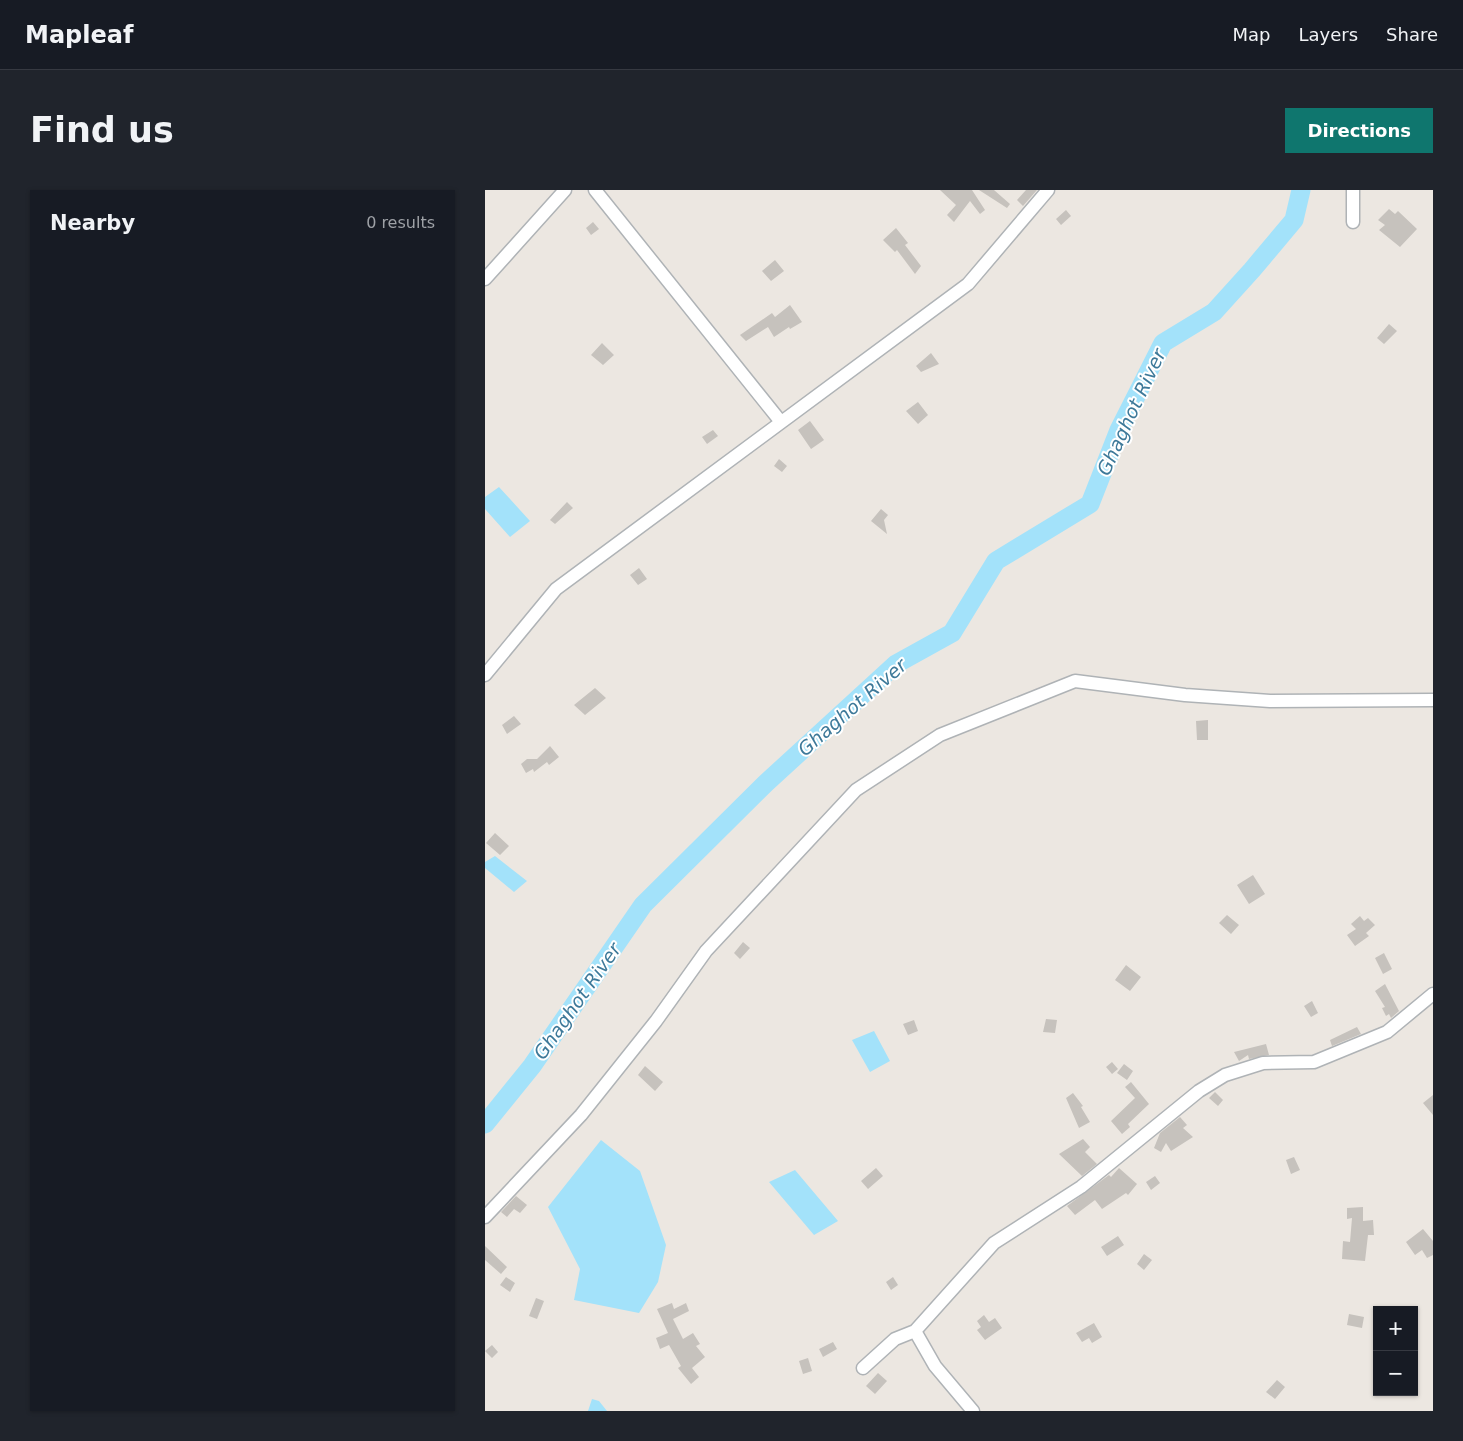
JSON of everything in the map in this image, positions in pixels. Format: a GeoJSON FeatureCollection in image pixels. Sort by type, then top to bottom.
{"type":"FeatureCollection","features":[{"type":"Feature","properties":{"kind":"street"},"geometry":{"type":"LineString","coordinates":[[485,279],[565,190]]}},
{"type":"Feature","properties":{"kind":"street"},"geometry":{"type":"LineString","coordinates":[[595,190],[781,422]]}},
{"type":"Feature","properties":{"kind":"street"},"geometry":{"type":"LineString","coordinates":[[485,675],[556,589],[968,284],[1048,190]]}},
{"type":"Feature","properties":{"kind":"street"},"geometry":{"type":"LineString","coordinates":[[1353,190],[1353,222]]}},
{"type":"Feature","properties":{"kind":"street"},"geometry":{"type":"LineString","coordinates":[[485,1217],[581,1116],[657,1021],[706,951],[856,790],[939,735],[1075,681],[1185,696],[1270,701],[1433,700]]}},
{"type":"Feature","properties":{"kind":"street"},"geometry":{"type":"LineString","coordinates":[[863,1368],[895,1339],[915,1331],[994,1242],[1081,1187],[1199,1091],[1225,1075],[1263,1062],[1314,1062],[1387,1032],[1433,994]]}},
{"type":"Feature","properties":{"kind":"street"},"geometry":{"type":"LineString","coordinates":[[915,1331],[935,1366],[973,1411]]}},
{"type":"Feature","properties":{"kind":"water"},"geometry":{"type":"Polygon","coordinates":[[[499,487],[530,521],[510,537],[485,509],[485,497],[499,487]]]}},
{"type":"Feature","properties":{"kind":"water"},"geometry":{"type":"Polygon","coordinates":[[[495,856],[527,881],[514,892],[485,868],[485,862],[495,856]]]}},
{"type":"Feature","properties":{"kind":"water"},"geometry":{"type":"Polygon","coordinates":[[[874,1031],[890,1061],[870,1072],[852,1040],[874,1031]]]}},
{"type":"Feature","properties":{"kind":"water"},"geometry":{"type":"Polygon","coordinates":[[[601,1140],[640,1171],[666,1245],[658,1282],[639,1313],[574,1300],[580,1269],[548,1207],[601,1140]]]}},
{"type":"Feature","properties":{"kind":"water"},"geometry":{"type":"Polygon","coordinates":[[[795,1170],[838,1221],[814,1235],[769,1182],[795,1170]]]}},
{"type":"Feature","properties":{"kind":"water"},"geometry":{"type":"Polygon","coordinates":[[[592,1399],[599,1401],[607,1411],[588,1411],[592,1399]]]}},
{"type":"Feature","properties":{"kind":"building"},"geometry":{"type":"Polygon","coordinates":[[[940,190],[972,190],[985,210],[980,214],[970,201],[954,222],[947,215],[956,205],[940,190]]]}},
{"type":"Feature","properties":{"kind":"building"},"geometry":{"type":"Polygon","coordinates":[[[979,190],[994,190],[1010,204],[1007,208],[979,190]]]}},
{"type":"Feature","properties":{"kind":"building"},"geometry":{"type":"Polygon","coordinates":[[[1026,190],[1037,190],[1023,206],[1017,200],[1026,190]]]}},
{"type":"Feature","properties":{"kind":"building"},"geometry":{"type":"Polygon","coordinates":[[[1389,209],[1395,214],[1398,211],[1417,229],[1400,247],[1379,230],[1385,225],[1378,220],[1389,209]]]}},
{"type":"Feature","properties":{"kind":"building"},"geometry":{"type":"Polygon","coordinates":[[[1066,210],[1071,216],[1061,225],[1056,219],[1066,210]]]}},
{"type":"Feature","properties":{"kind":"building"},"geometry":{"type":"Polygon","coordinates":[[[593,222],[599,229],[591,235],[586,228],[593,222]]]}},
{"type":"Feature","properties":{"kind":"building"},"geometry":{"type":"Polygon","coordinates":[[[896,228],[908,243],[905,245],[921,266],[915,274],[897,250],[895,252],[883,240],[896,228]]]}},
{"type":"Feature","properties":{"kind":"building"},"geometry":{"type":"Polygon","coordinates":[[[775,260],[784,271],[771,281],[762,271],[775,260]]]}},
{"type":"Feature","properties":{"kind":"building"},"geometry":{"type":"Polygon","coordinates":[[[790,305],[802,322],[790,329],[789,327],[774,337],[768,327],[746,341],[740,335],[772,313],[775,317],[790,305]]]}},
{"type":"Feature","properties":{"kind":"building"},"geometry":{"type":"Polygon","coordinates":[[[1389,324],[1397,331],[1384,344],[1377,338],[1389,324]]]}},
{"type":"Feature","properties":{"kind":"building"},"geometry":{"type":"Polygon","coordinates":[[[602,343],[614,355],[603,365],[591,355],[602,343]]]}},
{"type":"Feature","properties":{"kind":"building"},"geometry":{"type":"Polygon","coordinates":[[[931,353],[939,364],[921,372],[916,366],[931,353]]]}},
{"type":"Feature","properties":{"kind":"building"},"geometry":{"type":"Polygon","coordinates":[[[918,402],[928,415],[918,424],[906,411],[918,402]]]}},
{"type":"Feature","properties":{"kind":"building"},"geometry":{"type":"Polygon","coordinates":[[[810,421],[824,440],[811,449],[798,430],[810,421]]]}},
{"type":"Feature","properties":{"kind":"building"},"geometry":{"type":"Polygon","coordinates":[[[713,430],[718,436],[707,444],[702,437],[713,430]]]}},
{"type":"Feature","properties":{"kind":"building"},"geometry":{"type":"Polygon","coordinates":[[[779,459],[787,466],[782,472],[774,466],[779,459]]]}},
{"type":"Feature","properties":{"kind":"building"},"geometry":{"type":"Polygon","coordinates":[[[567,502],[573,508],[555,524],[550,520],[567,502]]]}},
{"type":"Feature","properties":{"kind":"building"},"geometry":{"type":"Polygon","coordinates":[[[881,509],[888,515],[884,520],[887,534],[871,521],[881,509]]]}},
{"type":"Feature","properties":{"kind":"building"},"geometry":{"type":"Polygon","coordinates":[[[639,568],[647,579],[638,585],[630,575],[639,568]]]}},
{"type":"Feature","properties":{"kind":"building"},"geometry":{"type":"Polygon","coordinates":[[[595,688],[606,698],[585,715],[574,705],[595,688]]]}},
{"type":"Feature","properties":{"kind":"building"},"geometry":{"type":"Polygon","coordinates":[[[514,716],[521,724],[507,734],[502,725],[514,716]]]}},
{"type":"Feature","properties":{"kind":"building"},"geometry":{"type":"Polygon","coordinates":[[[1208,720],[1208,740],[1197,740],[1196,721],[1208,720]]]}},
{"type":"Feature","properties":{"kind":"building"},"geometry":{"type":"Polygon","coordinates":[[[550,746],[559,757],[549,765],[547,762],[534,772],[533,769],[526,773],[521,764],[527,759],[537,759],[550,746]]]}},
{"type":"Feature","properties":{"kind":"building"},"geometry":{"type":"Polygon","coordinates":[[[495,833],[509,846],[500,855],[486,843],[495,833]]]}},
{"type":"Feature","properties":{"kind":"building"},"geometry":{"type":"Polygon","coordinates":[[[1253,875],[1265,894],[1249,904],[1237,885],[1253,875]]]}},
{"type":"Feature","properties":{"kind":"building"},"geometry":{"type":"Polygon","coordinates":[[[1227,915],[1239,925],[1231,934],[1219,923],[1227,915]]]}},
{"type":"Feature","properties":{"kind":"building"},"geometry":{"type":"Polygon","coordinates":[[[1360,916],[1364,921],[1368,918],[1375,925],[1366,933],[1369,936],[1355,946],[1347,935],[1356,929],[1351,924],[1360,916]]]}},
{"type":"Feature","properties":{"kind":"building"},"geometry":{"type":"Polygon","coordinates":[[[743,942],[750,948],[740,959],[734,953],[743,942]]]}},
{"type":"Feature","properties":{"kind":"building"},"geometry":{"type":"Polygon","coordinates":[[[1384,953],[1392,969],[1383,974],[1375,958],[1384,953]]]}},
{"type":"Feature","properties":{"kind":"building"},"geometry":{"type":"Polygon","coordinates":[[[1126,965],[1141,977],[1130,991],[1115,980],[1126,965]]]}},
{"type":"Feature","properties":{"kind":"building"},"geometry":{"type":"Polygon","coordinates":[[[1385,984],[1399,1011],[1391,1018],[1389,1014],[1386,1016],[1382,1008],[1385,1007],[1375,991],[1385,984]]]}},
{"type":"Feature","properties":{"kind":"building"},"geometry":{"type":"Polygon","coordinates":[[[1312,1001],[1318,1013],[1311,1017],[1304,1006],[1312,1001]]]}},
{"type":"Feature","properties":{"kind":"building"},"geometry":{"type":"Polygon","coordinates":[[[1046,1019],[1057,1020],[1055,1033],[1043,1032],[1046,1019]]]}},
{"type":"Feature","properties":{"kind":"building"},"geometry":{"type":"Polygon","coordinates":[[[914,1020],[918,1031],[908,1035],[903,1024],[914,1020]]]}},
{"type":"Feature","properties":{"kind":"building"},"geometry":{"type":"Polygon","coordinates":[[[1357,1027],[1361,1034],[1332,1046],[1330,1040],[1357,1027]]]}},
{"type":"Feature","properties":{"kind":"building"},"geometry":{"type":"Polygon","coordinates":[[[1266,1044],[1269,1055],[1249,1059],[1248,1055],[1239,1061],[1234,1052],[1266,1044]]]}},
{"type":"Feature","properties":{"kind":"building"},"geometry":{"type":"Polygon","coordinates":[[[1112,1062],[1118,1069],[1112,1074],[1106,1067],[1112,1062]]]}},
{"type":"Feature","properties":{"kind":"building"},"geometry":{"type":"Polygon","coordinates":[[[1124,1064],[1133,1071],[1127,1080],[1117,1073],[1124,1064]]]}},
{"type":"Feature","properties":{"kind":"building"},"geometry":{"type":"Polygon","coordinates":[[[645,1066],[663,1082],[655,1091],[638,1075],[645,1066]]]}},
{"type":"Feature","properties":{"kind":"building"},"geometry":{"type":"Polygon","coordinates":[[[1131,1082],[1149,1104],[1128,1124],[1130,1127],[1122,1134],[1111,1121],[1135,1098],[1125,1087],[1131,1082]]]}},
{"type":"Feature","properties":{"kind":"building"},"geometry":{"type":"Polygon","coordinates":[[[1215,1092],[1223,1100],[1218,1106],[1209,1098],[1215,1092]]]}},
{"type":"Feature","properties":{"kind":"building"},"geometry":{"type":"Polygon","coordinates":[[[1073,1093],[1083,1106],[1081,1107],[1090,1122],[1079,1128],[1066,1098],[1073,1093]]]}},
{"type":"Feature","properties":{"kind":"building"},"geometry":{"type":"Polygon","coordinates":[[[1433,1095],[1433,1115],[1423,1103],[1433,1095]]]}},
{"type":"Feature","properties":{"kind":"building"},"geometry":{"type":"Polygon","coordinates":[[[1180,1117],[1187,1125],[1183,1128],[1193,1137],[1171,1151],[1166,1143],[1161,1152],[1154,1148],[1160,1133],[1180,1117]]]}},
{"type":"Feature","properties":{"kind":"building"},"geometry":{"type":"Polygon","coordinates":[[[1083,1139],[1090,1147],[1085,1152],[1097,1164],[1082,1176],[1059,1154],[1083,1139]]]}},
{"type":"Feature","properties":{"kind":"building"},"geometry":{"type":"Polygon","coordinates":[[[1294,1157],[1300,1170],[1291,1174],[1286,1160],[1294,1157]]]}},
{"type":"Feature","properties":{"kind":"building"},"geometry":{"type":"Polygon","coordinates":[[[876,1168],[883,1176],[868,1189],[861,1181],[876,1168]]]}},
{"type":"Feature","properties":{"kind":"building"},"geometry":{"type":"Polygon","coordinates":[[[1119,1168],[1137,1184],[1128,1195],[1126,1193],[1102,1209],[1095,1200],[1075,1215],[1067,1206],[1109,1175],[1111,1177],[1119,1168]]]}},
{"type":"Feature","properties":{"kind":"building"},"geometry":{"type":"Polygon","coordinates":[[[1155,1176],[1160,1183],[1151,1190],[1146,1182],[1155,1176]]]}},
{"type":"Feature","properties":{"kind":"building"},"geometry":{"type":"Polygon","coordinates":[[[516,1196],[527,1205],[520,1213],[514,1209],[507,1217],[501,1212],[516,1196]]]}},
{"type":"Feature","properties":{"kind":"building"},"geometry":{"type":"Polygon","coordinates":[[[1363,1207],[1363,1221],[1373,1220],[1374,1235],[1368,1235],[1365,1261],[1342,1259],[1343,1241],[1350,1242],[1352,1218],[1347,1219],[1347,1208],[1363,1207]]]}},
{"type":"Feature","properties":{"kind":"building"},"geometry":{"type":"Polygon","coordinates":[[[1423,1229],[1433,1241],[1433,1255],[1427,1258],[1422,1250],[1415,1255],[1406,1242],[1423,1229]]]}},
{"type":"Feature","properties":{"kind":"building"},"geometry":{"type":"Polygon","coordinates":[[[1118,1236],[1124,1245],[1107,1256],[1101,1247],[1118,1236]]]}},
{"type":"Feature","properties":{"kind":"building"},"geometry":{"type":"Polygon","coordinates":[[[485,1246],[507,1267],[501,1274],[485,1260],[485,1246]]]}},
{"type":"Feature","properties":{"kind":"building"},"geometry":{"type":"Polygon","coordinates":[[[1144,1254],[1152,1260],[1144,1270],[1137,1264],[1144,1254]]]}},
{"type":"Feature","properties":{"kind":"building"},"geometry":{"type":"Polygon","coordinates":[[[506,1277],[515,1283],[510,1292],[500,1285],[506,1277]]]}},
{"type":"Feature","properties":{"kind":"building"},"geometry":{"type":"Polygon","coordinates":[[[893,1277],[898,1285],[891,1290],[886,1282],[893,1277]]]}},
{"type":"Feature","properties":{"kind":"building"},"geometry":{"type":"Polygon","coordinates":[[[536,1298],[544,1301],[537,1319],[529,1316],[536,1298]]]}},
{"type":"Feature","properties":{"kind":"building"},"geometry":{"type":"Polygon","coordinates":[[[672,1303],[674,1309],[686,1303],[689,1311],[673,1319],[683,1339],[693,1333],[700,1344],[696,1346],[705,1357],[692,1368],[699,1377],[691,1384],[678,1368],[681,1366],[669,1345],[660,1349],[656,1338],[668,1333],[657,1309],[672,1303]]]}},
{"type":"Feature","properties":{"kind":"building"},"geometry":{"type":"Polygon","coordinates":[[[1349,1314],[1364,1317],[1362,1328],[1347,1325],[1349,1314]]]}},
{"type":"Feature","properties":{"kind":"building"},"geometry":{"type":"Polygon","coordinates":[[[984,1315],[989,1322],[995,1318],[1002,1328],[985,1340],[977,1330],[981,1327],[977,1321],[984,1315]]]}},
{"type":"Feature","properties":{"kind":"building"},"geometry":{"type":"Polygon","coordinates":[[[1094,1323],[1102,1337],[1092,1343],[1089,1338],[1082,1342],[1076,1333],[1094,1323]]]}},
{"type":"Feature","properties":{"kind":"building"},"geometry":{"type":"Polygon","coordinates":[[[833,1342],[837,1349],[823,1357],[819,1349],[833,1342]]]}},
{"type":"Feature","properties":{"kind":"building"},"geometry":{"type":"Polygon","coordinates":[[[492,1345],[498,1352],[492,1358],[485,1351],[492,1345]]]}},
{"type":"Feature","properties":{"kind":"building"},"geometry":{"type":"Polygon","coordinates":[[[808,1358],[812,1371],[803,1374],[799,1361],[808,1358]]]}},
{"type":"Feature","properties":{"kind":"building"},"geometry":{"type":"Polygon","coordinates":[[[878,1373],[887,1381],[875,1394],[866,1386],[878,1373]]]}},
{"type":"Feature","properties":{"kind":"building"},"geometry":{"type":"Polygon","coordinates":[[[1277,1380],[1285,1387],[1275,1399],[1266,1392],[1277,1380]]]}},
{"type":"Feature","properties":{"kind":"waterway","name":"Ghaghot River"},"geometry":{"type":"LineString","coordinates":[[485,1124],[532,1066],[643,905],[766,783],[896,664],[952,633],[996,561],[1090,504],[1119,430],[1163,343],[1214,312],[1252,270],[1294,220],[1301,190]]}}]}
